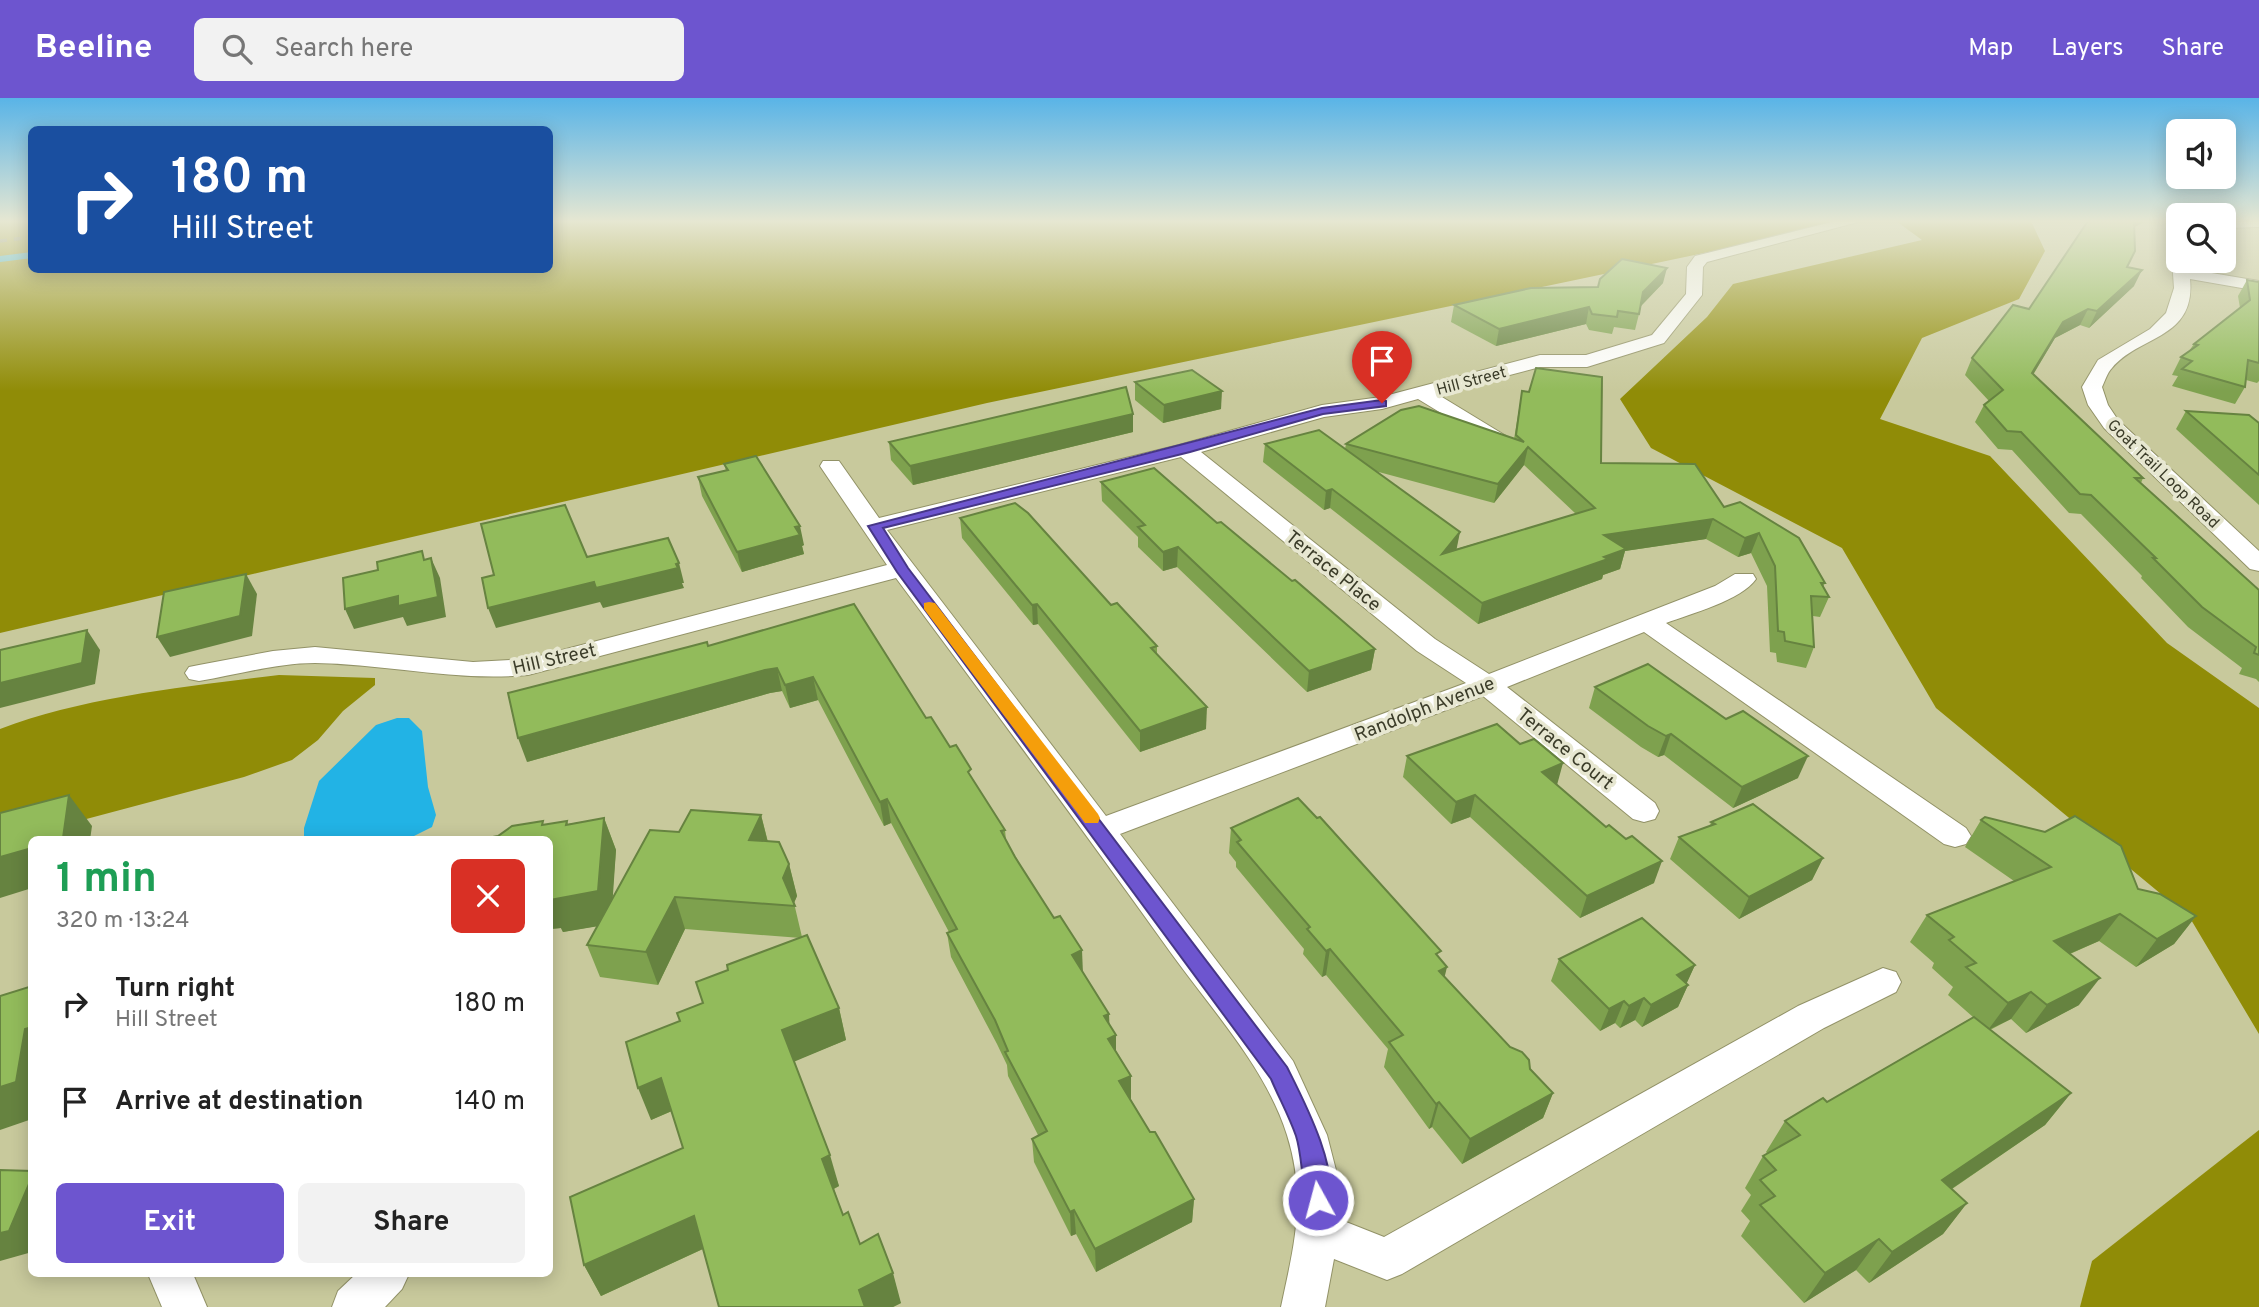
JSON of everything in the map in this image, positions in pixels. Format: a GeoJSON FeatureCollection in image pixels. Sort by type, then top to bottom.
{"type":"FeatureCollection","features":[{"type":"Feature","properties":{"kind":"street","name":"Hill Street"},"geometry":{"type":"LineString","coordinates":[[875,526],[1185,450],[1322,411],[1382,403],[1540,361],[1587,361],[1658,339],[1694,295],[1695,277]]}},
{"type":"Feature","properties":{"kind":"street","name":"Goat Trail Loop Road"},"geometry":{"type":"LineString","coordinates":[[2182,277],[2181,300],[2173,314],[2147,340],[2106,363],[2092,387],[2098,405],[2111,424],[2259,564]]}},
{"type":"Feature","properties":{"kind":"street"},"geometry":{"type":"LineString","coordinates":[[2208,277],[2259,286]]}},
{"type":"Feature","properties":{"kind":"street"},"geometry":{"type":"LineString","coordinates":[[1421,393],[1499,440]]}},
{"type":"Feature","properties":{"kind":"street","name":"Terrace Place"},"geometry":{"type":"LineString","coordinates":[[1185,450],[1426,645],[1487,685]]}},
{"type":"Feature","properties":{"kind":"street"},"geometry":{"type":"LineString","coordinates":[[831,466],[875,526],[902,569],[1100,830],[1279,1073],[1307,1135],[1317,1178],[1318,1232],[1303,1307]]}},
{"type":"Feature","properties":{"kind":"street","name":"Hill Street"},"geometry":{"type":"LineString","coordinates":[[199,673],[314,655],[460,671],[528,667],[902,569]]}},
{"type":"Feature","properties":{"kind":"street","name":"Randolph Avenue"},"geometry":{"type":"LineString","coordinates":[[1100,830],[1487,685],[1724,591],[1744,579]]}},
{"type":"Feature","properties":{"kind":"street"},"geometry":{"type":"LineString","coordinates":[[1647,621],[1955,836]]}},
{"type":"Feature","properties":{"kind":"street","name":"Terrace Court"},"geometry":{"type":"LineString","coordinates":[[1487,685],[1644,811]]}},
{"type":"Feature","properties":{"kind":"street"},"geometry":{"type":"LineString","coordinates":[[1318,1232],[1387,1259],[1800,1023],[1883,982]]}},
{"type":"Feature","properties":{"kind":"street"},"geometry":{"type":"LineString","coordinates":[[171,1277],[186,1307]]}},
{"type":"Feature","properties":{"kind":"street"},"geometry":{"type":"LineString","coordinates":[[354,1307],[384,1277]]}},
{"type":"Feature","properties":{"kind":"shaded area"},"geometry":{"type":"Polygon","coordinates":[[[0,277],[1587,277],[987,403],[0,633],[0,277]]]}},
{"type":"Feature","properties":{"kind":"shaded area"},"geometry":{"type":"Polygon","coordinates":[[[1761,277],[2031,277],[2019,299],[1922,338],[1880,419],[1990,456],[2167,643],[2259,708],[2259,1034],[2190,918],[1936,708],[1842,548],[1651,448],[1620,399],[1707,317],[1733,284],[1761,277]]]}},
{"type":"Feature","properties":{"kind":"shaded area"},"geometry":{"type":"Polygon","coordinates":[[[279,675],[375,678],[375,685],[343,711],[318,740],[292,760],[244,777],[0,842],[0,729],[32,718],[102,701],[174,688],[279,675]]]}},
{"type":"Feature","properties":{"kind":"shaded area"},"geometry":{"type":"Polygon","coordinates":[[[2259,1130],[2259,1307],[2080,1307],[2092,1261],[2259,1130]]]}},
{"type":"Feature","properties":{"kind":"water"},"geometry":{"type":"Polygon","coordinates":[[[397,718],[409,718],[422,731],[428,787],[436,815],[432,827],[414,836],[304,836],[304,828],[319,781],[376,725],[397,718]]]}},
{"type":"Feature","properties":{"kind":"building"},"geometry":{"type":"Polygon","coordinates":[[[1658,277],[1643,292],[1639,314],[1618,311],[1617,317],[1592,314],[1589,307],[1499,329],[1454,305],[1531,288],[1598,287],[1600,279],[1658,277]]]}},
{"type":"Feature","properties":{"kind":"building"},"geometry":{"type":"Polygon","coordinates":[[[2050,277],[2134,277],[2097,311],[2088,309],[2063,322],[2032,373],[2143,478],[2135,478],[2259,590],[2259,655],[2254,653],[2256,647],[2202,607],[2091,495],[2080,494],[2021,432],[2007,431],[1984,405],[2003,390],[1972,358],[2013,305],[2029,309],[2050,277]]]}},
{"type":"Feature","properties":{"kind":"building"},"geometry":{"type":"Polygon","coordinates":[[[2247,280],[2259,282],[2259,363],[2248,360],[2245,387],[2182,369],[2192,361],[2181,357],[2250,300],[2247,280]]]}},
{"type":"Feature","properties":{"kind":"building"},"geometry":{"type":"Polygon","coordinates":[[[1536,368],[1602,377],[1601,463],[1695,464],[1724,507],[1740,502],[1799,538],[1825,583],[1821,583],[1829,597],[1811,596],[1814,647],[1785,641],[1784,632],[1778,631],[1775,566],[1759,533],[1745,538],[1713,519],[1604,535],[1626,549],[1604,557],[1608,559],[1482,603],[1332,489],[1326,491],[1265,444],[1319,430],[1460,532],[1442,554],[1595,508],[1528,447],[1498,484],[1346,444],[1401,410],[1419,406],[1524,442],[1516,435],[1522,391],[1529,392],[1536,368]]]}},
{"type":"Feature","properties":{"kind":"building"},"geometry":{"type":"Polygon","coordinates":[[[1192,370],[1222,391],[1164,405],[1135,382],[1192,370]]]}},
{"type":"Feature","properties":{"kind":"building"},"geometry":{"type":"Polygon","coordinates":[[[1126,387],[1133,414],[910,466],[889,442],[1126,387]]]}},
{"type":"Feature","properties":{"kind":"building"},"geometry":{"type":"Polygon","coordinates":[[[2186,411],[2249,415],[2259,423],[2259,475],[2186,411]]]}},
{"type":"Feature","properties":{"kind":"building"},"geometry":{"type":"Polygon","coordinates":[[[756,456],[800,526],[795,527],[800,535],[737,552],[698,477],[728,470],[724,464],[756,456]]]}},
{"type":"Feature","properties":{"kind":"building"},"geometry":{"type":"Polygon","coordinates":[[[1154,468],[1217,523],[1221,522],[1292,581],[1295,580],[1375,649],[1309,671],[1178,547],[1163,552],[1138,527],[1145,525],[1101,482],[1154,468]]]}},
{"type":"Feature","properties":{"kind":"building"},"geometry":{"type":"Polygon","coordinates":[[[1015,503],[1028,513],[1111,605],[1117,603],[1157,646],[1151,648],[1207,707],[1140,731],[1037,604],[1032,605],[960,518],[1015,503]]]}},
{"type":"Feature","properties":{"kind":"building"},"geometry":{"type":"Polygon","coordinates":[[[565,505],[587,557],[668,538],[679,563],[676,564],[678,568],[596,588],[594,582],[488,608],[482,578],[494,575],[481,524],[565,505]]]}},
{"type":"Feature","properties":{"kind":"building"},"geometry":{"type":"Polygon","coordinates":[[[422,551],[424,560],[431,558],[438,597],[398,606],[398,596],[345,609],[343,578],[378,570],[377,562],[422,551]]]}},
{"type":"Feature","properties":{"kind":"building"},"geometry":{"type":"Polygon","coordinates":[[[246,574],[240,616],[157,637],[164,592],[246,574]]]}},
{"type":"Feature","properties":{"kind":"building"},"geometry":{"type":"Polygon","coordinates":[[[854,604],[926,718],[931,717],[950,747],[956,745],[971,769],[968,772],[1005,830],[1001,831],[1015,857],[1054,918],[1060,916],[1082,950],[1072,955],[1109,1014],[1104,1016],[1116,1035],[1108,1039],[1131,1076],[1119,1081],[1150,1132],[1155,1132],[1194,1199],[1095,1249],[1074,1210],[1070,1212],[1032,1139],[1047,1131],[1005,1052],[1008,1051],[995,1020],[947,933],[957,929],[887,799],[880,802],[813,677],[785,685],[777,668],[765,670],[518,738],[508,693],[707,642],[708,646],[854,604]]]}},
{"type":"Feature","properties":{"kind":"building"},"geometry":{"type":"Polygon","coordinates":[[[87,630],[82,663],[0,683],[0,650],[87,630]]]}},
{"type":"Feature","properties":{"kind":"building"},"geometry":{"type":"Polygon","coordinates":[[[1648,664],[1726,719],[1743,711],[1808,756],[1742,787],[1671,734],[1666,736],[1648,726],[1595,687],[1648,664]]]}},
{"type":"Feature","properties":{"kind":"building"},"geometry":{"type":"Polygon","coordinates":[[[1497,724],[1520,744],[1534,739],[1563,763],[1542,772],[1606,827],[1609,825],[1626,839],[1632,836],[1662,861],[1587,896],[1475,795],[1456,802],[1407,756],[1497,724]]]}},
{"type":"Feature","properties":{"kind":"building"},"geometry":{"type":"Polygon","coordinates":[[[69,795],[63,836],[28,836],[28,849],[0,857],[0,813],[69,795]]]}},
{"type":"Feature","properties":{"kind":"building"},"geometry":{"type":"Polygon","coordinates":[[[1298,798],[1317,818],[1320,817],[1441,951],[1436,954],[1447,967],[1439,971],[1510,1047],[1522,1052],[1529,1060],[1530,1069],[1553,1093],[1470,1139],[1439,1102],[1436,1104],[1389,1042],[1403,1035],[1330,949],[1326,951],[1307,929],[1310,927],[1237,842],[1241,840],[1231,828],[1298,798]]]}},
{"type":"Feature","properties":{"kind":"building"},"geometry":{"type":"Polygon","coordinates":[[[1753,804],[1823,858],[1749,897],[1679,837],[1715,824],[1711,822],[1753,804]]]}},
{"type":"Feature","properties":{"kind":"building"},"geometry":{"type":"Polygon","coordinates":[[[691,810],[761,815],[749,840],[779,842],[789,864],[783,878],[795,906],[675,897],[646,952],[587,945],[650,830],[679,832],[691,810]]]}},
{"type":"Feature","properties":{"kind":"building"},"geometry":{"type":"Polygon","coordinates":[[[2075,816],[2121,846],[2138,889],[2160,894],[2196,916],[2157,939],[2120,914],[2054,941],[2100,978],[2047,1005],[2031,992],[2008,1003],[1966,967],[1976,963],[1949,940],[1954,937],[1927,915],[2051,867],[1981,820],[1985,817],[2045,832],[2075,816]]]}},
{"type":"Feature","properties":{"kind":"building"},"geometry":{"type":"Polygon","coordinates":[[[604,818],[598,891],[553,899],[553,836],[498,836],[512,826],[543,821],[542,825],[567,821],[566,825],[604,818]]]}},
{"type":"Feature","properties":{"kind":"building"},"geometry":{"type":"Polygon","coordinates":[[[1642,918],[1695,965],[1677,975],[1688,985],[1651,1005],[1644,998],[1629,1006],[1624,1001],[1609,1009],[1559,959],[1642,918]]]}},
{"type":"Feature","properties":{"kind":"building"},"geometry":{"type":"Polygon","coordinates":[[[807,935],[839,1008],[782,1030],[830,1155],[822,1159],[843,1215],[848,1212],[860,1244],[878,1234],[893,1273],[859,1290],[865,1307],[719,1307],[694,1216],[584,1265],[570,1197],[683,1148],[661,1078],[638,1088],[626,1042],[680,1021],[677,1013],[703,1003],[696,982],[728,970],[727,965],[807,935]]]}},
{"type":"Feature","properties":{"kind":"building"},"geometry":{"type":"Polygon","coordinates":[[[28,987],[28,1028],[25,1029],[16,1082],[0,1087],[0,996],[28,987]]]}},
{"type":"Feature","properties":{"kind":"building"},"geometry":{"type":"Polygon","coordinates":[[[1974,1017],[2071,1093],[1942,1180],[1967,1203],[1892,1252],[1879,1239],[1825,1273],[1760,1205],[1775,1196],[1760,1180],[1776,1170],[1763,1156],[1800,1135],[1785,1121],[1823,1098],[1827,1102],[1974,1017]]]}},
{"type":"Feature","properties":{"kind":"building"},"geometry":{"type":"Polygon","coordinates":[[[0,1170],[28,1171],[28,1186],[9,1231],[0,1233],[0,1170]]]}},
{"type":"Feature","properties":{"kind":"slow traffic"},"geometry":{"type":"LineString","coordinates":[[929,606],[1091,818]]}},
{"type":"Feature","properties":{"kind":"route"},"geometry":{"type":"LineString","coordinates":[[1318,1200],[1317,1178],[1307,1135],[1279,1073],[1100,830],[902,569],[875,526],[1185,450],[1322,411],[1382,403]]}}]}
